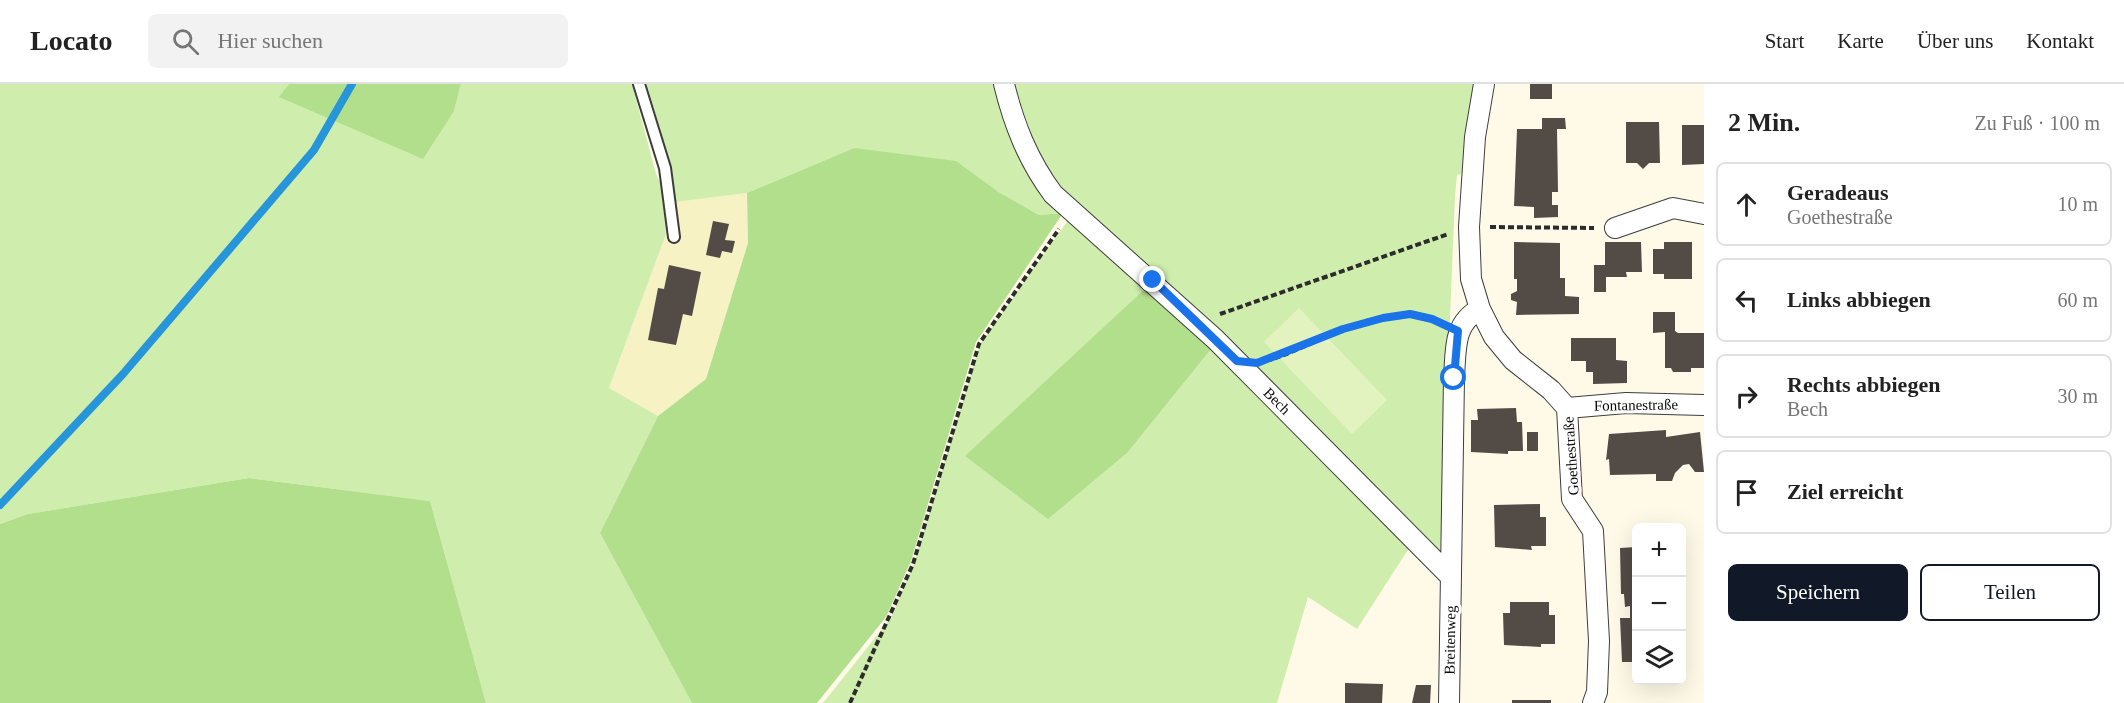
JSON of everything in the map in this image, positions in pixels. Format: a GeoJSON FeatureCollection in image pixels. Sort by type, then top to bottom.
{"type":"FeatureCollection","features":[{"type":"Feature","properties":{"kind":"street","name":"Bech"},"geometry":{"type":"LineString","coordinates":[[1004,84],[1014,125],[1037,172],[1053,194],[1197,322],[1450,576]]}},
{"type":"Feature","properties":{"kind":"street","name":"Goethestraße"},"geometry":{"type":"LineString","coordinates":[[1485,84],[1475,137],[1469,227],[1471,279],[1480,309],[1494,337],[1513,360],[1551,390],[1567,408],[1572,500],[1593,531],[1599,641],[1598,692],[1593,703]]}},
{"type":"Feature","properties":{"kind":"street"},"geometry":{"type":"LineString","coordinates":[[1615,228],[1673,208],[1704,214]]}},
{"type":"Feature","properties":{"kind":"street"},"geometry":{"type":"LineString","coordinates":[[1450,576],[1454,378],[1458,331],[1468,315],[1480,309]]}},
{"type":"Feature","properties":{"kind":"street","name":"Fontanestraße"},"geometry":{"type":"LineString","coordinates":[[1567,408],[1626,403],[1704,405]]}},
{"type":"Feature","properties":{"kind":"street","name":"Breitenweg"},"geometry":{"type":"LineString","coordinates":[[1449,703],[1450,576]]}},
{"type":"Feature","properties":{"kind":"lane"},"geometry":{"type":"LineString","coordinates":[[639,84],[665,168],[674,237]]}},
{"type":"Feature","properties":{"kind":"path"},"geometry":{"type":"LineString","coordinates":[[850,703],[913,564],[979,344],[1050,240],[1073,212]]}},
{"type":"Feature","properties":{"kind":"path"},"geometry":{"type":"LineString","coordinates":[[1197,322],[1469,227],[1615,228]]}},
{"type":"Feature","properties":{"kind":"path"},"geometry":{"type":"LineString","coordinates":[[1237,361],[1265,361],[1343,329],[1383,318],[1410,314],[1432,319],[1458,331]]}},
{"type":"Feature","properties":{"kind":"shaded area"},"geometry":{"type":"Polygon","coordinates":[[[747,193],[748,243],[706,379],[658,416],[609,388],[669,226],[664,203],[747,193]]]}},
{"type":"Feature","properties":{"kind":"green space"},"geometry":{"type":"Polygon","coordinates":[[[0,84],[289,84],[280,97],[454,111],[461,84],[632,84],[656,174],[669,203],[669,226],[609,388],[658,416],[600,533],[692,703],[486,703],[430,501],[249,478],[28,514],[0,524],[0,84]]]}},
{"type":"Feature","properties":{"kind":"green space"},"geometry":{"type":"Polygon","coordinates":[[[289,84],[461,84],[454,111],[423,159],[279,97],[289,84]]]}},
{"type":"Feature","properties":{"kind":"green space"},"geometry":{"type":"Polygon","coordinates":[[[646,84],[998,84],[1063,213],[1039,215],[997,191],[854,148],[747,193],[675,202],[660,128],[646,84]]]}},
{"type":"Feature","properties":{"kind":"green space"},"geometry":{"type":"Polygon","coordinates":[[[1011,84],[1477,84],[1465,173],[1457,175],[1455,196],[1440,560],[1082,215],[1042,169],[1011,84]]]}},
{"type":"Feature","properties":{"kind":"green space"},"geometry":{"type":"Polygon","coordinates":[[[854,148],[956,161],[997,191],[1039,215],[1063,213],[976,342],[911,561],[886,617],[817,703],[692,703],[600,533],[658,416],[706,379],[748,243],[747,193],[854,148]]]}},
{"type":"Feature","properties":{"kind":"green space"},"geometry":{"type":"Polygon","coordinates":[[[1069,219],[1150,284],[966,456],[1128,452],[1216,343],[1411,545],[1357,629],[1308,597],[1277,703],[823,703],[891,618],[914,563],[980,344],[1069,219]]]}},
{"type":"Feature","properties":{"kind":"green space"},"geometry":{"type":"Polygon","coordinates":[[[1150,284],[1216,343],[1128,452],[1048,519],[965,456],[1150,284]]]}},
{"type":"Feature","properties":{"kind":"green space"},"geometry":{"type":"Polygon","coordinates":[[[1299,308],[1387,400],[1352,434],[1264,342],[1299,308]]]}},
{"type":"Feature","properties":{"kind":"green space"},"geometry":{"type":"Polygon","coordinates":[[[249,478],[430,501],[486,703],[0,703],[0,524],[28,514],[249,478]]]}},
{"type":"Feature","properties":{"kind":"building"},"geometry":{"type":"Polygon","coordinates":[[[1530,84],[1552,84],[1552,99],[1530,99],[1530,84]]]}},
{"type":"Feature","properties":{"kind":"building"},"geometry":{"type":"Polygon","coordinates":[[[1542,118],[1565,118],[1566,129],[1557,129],[1558,192],[1552,192],[1552,205],[1558,205],[1558,217],[1534,218],[1534,207],[1514,206],[1517,129],[1542,129],[1542,118]]]}},
{"type":"Feature","properties":{"kind":"building"},"geometry":{"type":"Polygon","coordinates":[[[1626,122],[1659,122],[1660,163],[1649,163],[1643,169],[1637,163],[1626,163],[1626,122]]]}},
{"type":"Feature","properties":{"kind":"building"},"geometry":{"type":"Polygon","coordinates":[[[1682,125],[1704,125],[1704,164],[1682,165],[1682,125]]]}},
{"type":"Feature","properties":{"kind":"building"},"geometry":{"type":"Polygon","coordinates":[[[713,221],[729,224],[725,240],[735,241],[732,253],[722,251],[720,258],[706,255],[713,221]]]}},
{"type":"Feature","properties":{"kind":"building"},"geometry":{"type":"Polygon","coordinates":[[[1514,242],[1560,243],[1560,278],[1565,278],[1565,296],[1579,297],[1579,314],[1516,315],[1517,302],[1511,300],[1511,294],[1517,291],[1517,279],[1514,279],[1514,242]]]}},
{"type":"Feature","properties":{"kind":"building"},"geometry":{"type":"Polygon","coordinates":[[[1605,242],[1641,242],[1642,272],[1626,272],[1627,277],[1606,277],[1606,292],[1594,292],[1594,265],[1605,265],[1605,242]]]}},
{"type":"Feature","properties":{"kind":"building"},"geometry":{"type":"Polygon","coordinates":[[[1664,242],[1692,242],[1692,279],[1664,279],[1664,274],[1653,274],[1653,249],[1664,249],[1664,242]]]}},
{"type":"Feature","properties":{"kind":"building"},"geometry":{"type":"Polygon","coordinates":[[[669,265],[701,272],[692,316],[683,314],[676,345],[648,340],[658,288],[664,289],[669,265]]]}},
{"type":"Feature","properties":{"kind":"building"},"geometry":{"type":"Polygon","coordinates":[[[1653,312],[1675,312],[1675,331],[1678,333],[1704,333],[1704,368],[1691,368],[1691,372],[1673,372],[1671,368],[1665,368],[1665,332],[1653,333],[1653,312]]]}},
{"type":"Feature","properties":{"kind":"building"},"geometry":{"type":"Polygon","coordinates":[[[1571,338],[1616,338],[1616,360],[1627,361],[1627,383],[1593,384],[1593,372],[1586,372],[1586,361],[1571,361],[1571,338]]]}},
{"type":"Feature","properties":{"kind":"building"},"geometry":{"type":"Polygon","coordinates":[[[1516,408],[1517,422],[1522,422],[1523,451],[1508,451],[1508,454],[1471,452],[1471,420],[1478,420],[1477,409],[1516,408]]]}},
{"type":"Feature","properties":{"kind":"building"},"geometry":{"type":"Polygon","coordinates":[[[1666,430],[1666,437],[1700,432],[1704,472],[1695,472],[1689,464],[1683,465],[1675,473],[1672,481],[1656,481],[1656,474],[1610,475],[1609,459],[1606,460],[1609,434],[1666,430]]]}},
{"type":"Feature","properties":{"kind":"building"},"geometry":{"type":"Polygon","coordinates":[[[1527,432],[1538,432],[1538,451],[1527,451],[1527,432]]]}},
{"type":"Feature","properties":{"kind":"building"},"geometry":{"type":"Polygon","coordinates":[[[1540,504],[1540,517],[1546,517],[1546,546],[1531,546],[1532,550],[1495,547],[1494,505],[1540,504]]]}},
{"type":"Feature","properties":{"kind":"building"},"geometry":{"type":"Polygon","coordinates":[[[1632,547],[1632,662],[1622,662],[1620,618],[1630,618],[1630,606],[1625,607],[1624,594],[1621,594],[1620,548],[1632,547]]]}},
{"type":"Feature","properties":{"kind":"building"},"geometry":{"type":"Polygon","coordinates":[[[1510,602],[1549,602],[1549,615],[1555,615],[1555,644],[1541,644],[1541,647],[1504,645],[1503,613],[1510,613],[1510,602]]]}},
{"type":"Feature","properties":{"kind":"building"},"geometry":{"type":"Polygon","coordinates":[[[1345,683],[1383,684],[1382,703],[1345,703],[1345,683]]]}},
{"type":"Feature","properties":{"kind":"building"},"geometry":{"type":"Polygon","coordinates":[[[1416,685],[1431,685],[1430,703],[1412,703],[1416,685]]]}},
{"type":"Feature","properties":{"kind":"building"},"geometry":{"type":"Polygon","coordinates":[[[1512,700],[1551,700],[1551,703],[1512,703],[1512,700]]]}},
{"type":"Feature","properties":{"kind":"waterway"},"geometry":{"type":"LineString","coordinates":[[0,505],[123,374],[314,150],[352,84]]}},
{"type":"Feature","properties":{"kind":"route"},"geometry":{"type":"LineString","coordinates":[[1153,280],[1237,361],[1257,363],[1272,359],[1343,329],[1383,318],[1410,314],[1432,319],[1458,331],[1454,378]]}}]}
